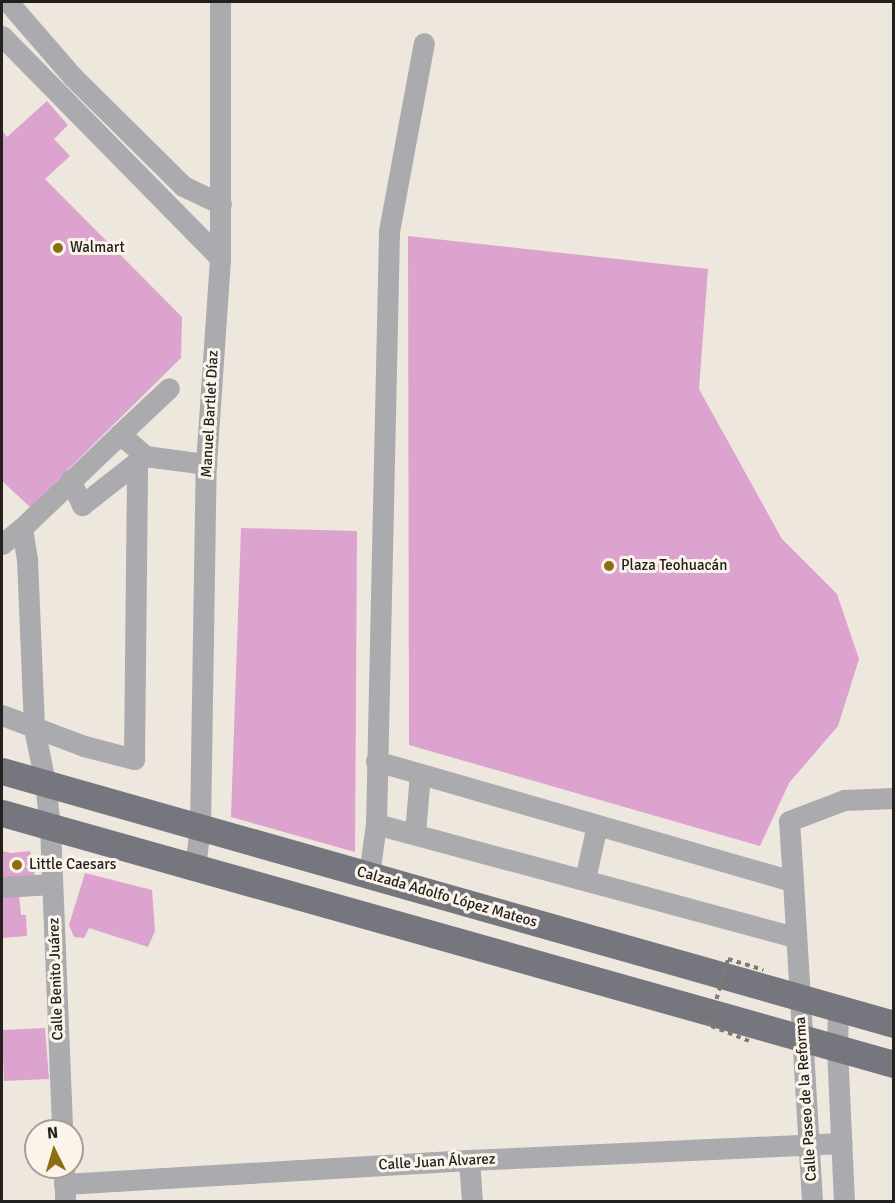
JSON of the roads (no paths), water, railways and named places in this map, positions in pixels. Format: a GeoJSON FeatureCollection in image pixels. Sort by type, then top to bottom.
{"type":"FeatureCollection","features":[{"type":"Feature","properties":{"kind":"main road","name":"Calzada Adolfo López Mateos"},"geometry":{"type":"LineString","coordinates":[[2,771],[894,1024]]}},
{"type":"Feature","properties":{"kind":"main road"},"geometry":{"type":"LineString","coordinates":[[2,813],[894,1064]]}},
{"type":"Feature","properties":{"kind":"street"},"geometry":{"type":"LineString","coordinates":[[4,2],[73,77],[183,186],[221,204]]}},
{"type":"Feature","properties":{"kind":"street","name":"Manuel Bartlet Díaz"},"geometry":{"type":"LineString","coordinates":[[195,867],[200,827],[206,464],[220,258],[220,2]]}},
{"type":"Feature","properties":{"kind":"street"},"geometry":{"type":"LineString","coordinates":[[2,36],[220,258]]}},
{"type":"Feature","properties":{"kind":"street"},"geometry":{"type":"LineString","coordinates":[[369,875],[376,824],[389,231],[424,43]]}},
{"type":"Feature","properties":{"kind":"street"},"geometry":{"type":"LineString","coordinates":[[2,544],[22,528],[169,388]]}},
{"type":"Feature","properties":{"kind":"street"},"geometry":{"type":"LineString","coordinates":[[2,715],[84,746],[134,759],[141,460],[120,434]]}},
{"type":"Feature","properties":{"kind":"street"},"geometry":{"type":"LineString","coordinates":[[70,480],[82,505],[141,460],[206,464]]}},
{"type":"Feature","properties":{"kind":"street","name":"Calle Benito Juárez"},"geometry":{"type":"LineString","coordinates":[[22,528],[27,559],[34,728],[45,782],[50,827],[62,1119]]}},
{"type":"Feature","properties":{"kind":"street"},"geometry":{"type":"LineString","coordinates":[[376,761],[793,881]]}},
{"type":"Feature","properties":{"kind":"street"},"geometry":{"type":"LineString","coordinates":[[415,833],[420,774]]}},
{"type":"Feature","properties":{"kind":"street","name":"Calle Paseo de la Reforma"},"geometry":{"type":"LineString","coordinates":[[812,1202],[789,821],[844,800],[894,798]]}},
{"type":"Feature","properties":{"kind":"street"},"geometry":{"type":"LineString","coordinates":[[376,824],[796,936]]}},
{"type":"Feature","properties":{"kind":"street"},"geometry":{"type":"LineString","coordinates":[[585,879],[597,825]]}},
{"type":"Feature","properties":{"kind":"street"},"geometry":{"type":"LineString","coordinates":[[2,887],[52,884]]}},
{"type":"Feature","properties":{"kind":"street"},"geometry":{"type":"LineString","coordinates":[[838,1008],[837,1048],[844,1202]]}},
{"type":"Feature","properties":{"kind":"street","name":"Calle Juan Álvarez"},"geometry":{"type":"LineString","coordinates":[[64,1184],[470,1160],[842,1143]]}},
{"type":"Feature","properties":{"kind":"street"},"geometry":{"type":"LineString","coordinates":[[470,1160],[472,1202]]}},
{"type":"Feature","properties":{"kind":"place","name":"Walmart"},"geometry":{"type":"Point","coordinates":[58,248]}},
{"type":"Feature","properties":{"kind":"place","name":"Plaza Teohuacán"},"geometry":{"type":"Point","coordinates":[609,566]}},
{"type":"Feature","properties":{"kind":"place","name":"Little Caesars"},"geometry":{"type":"Point","coordinates":[17,865]}}]}
